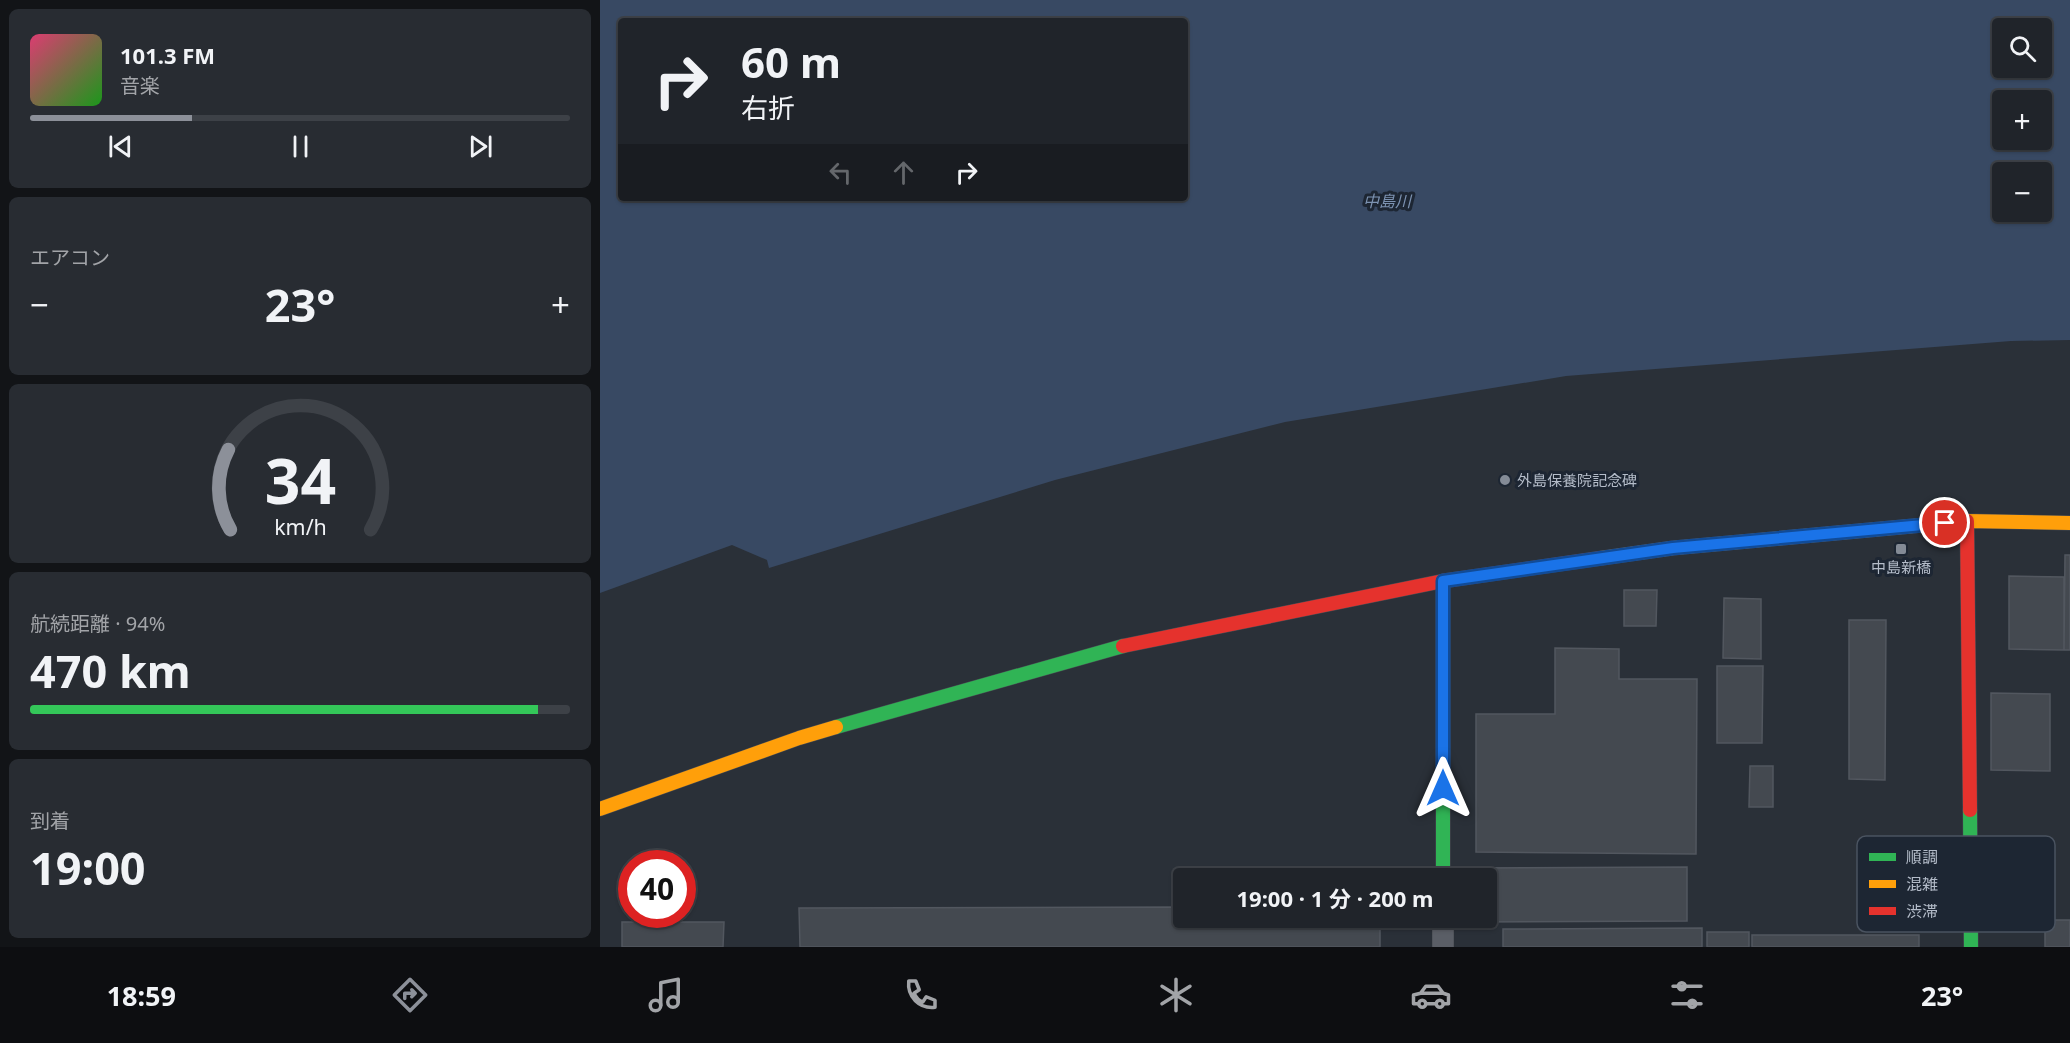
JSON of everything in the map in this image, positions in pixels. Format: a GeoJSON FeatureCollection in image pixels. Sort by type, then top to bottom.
{"type":"FeatureCollection","features":[{"type":"Feature","properties":{"kind":"street"},"geometry":{"type":"LineString","coordinates":[[600,809],[800,738],[1130,644],[1443,581],[1673,548],[1967,521],[2070,523]]}},
{"type":"Feature","properties":{"kind":"street"},"geometry":{"type":"LineString","coordinates":[[1967,521],[1970,836]]}},
{"type":"Feature","properties":{"kind":"street"},"geometry":{"type":"LineString","coordinates":[[1443,581],[1443,868]]}},
{"type":"Feature","properties":{"kind":"street"},"geometry":{"type":"LineString","coordinates":[[1443,928],[1443,947]]}},
{"type":"Feature","properties":{"kind":"street"},"geometry":{"type":"LineString","coordinates":[[1971,932],[1971,947]]}},
{"type":"Feature","properties":{"kind":"water","name":"中島川"},"geometry":{"type":"Polygon","coordinates":[[[600,0],[2070,0],[2070,340],[2011,341],[1566,376],[1285,422],[1055,480],[769,568],[767,560],[732,545],[600,593],[600,0]]]}},
{"type":"Feature","properties":{"kind":"building"},"geometry":{"type":"Polygon","coordinates":[[[2065,555],[2070,555],[2070,650],[2064,650],[2065,555]]]}},
{"type":"Feature","properties":{"kind":"building"},"geometry":{"type":"Polygon","coordinates":[[[2009,576],[2064,577],[2064,650],[2009,649],[2009,576]]]}},
{"type":"Feature","properties":{"kind":"building"},"geometry":{"type":"Polygon","coordinates":[[[1624,590],[1657,590],[1656,626],[1624,626],[1624,590]]]}},
{"type":"Feature","properties":{"kind":"building"},"geometry":{"type":"Polygon","coordinates":[[[1724,598],[1761,599],[1761,659],[1723,658],[1724,598]]]}},
{"type":"Feature","properties":{"kind":"building"},"geometry":{"type":"Polygon","coordinates":[[[1849,620],[1886,620],[1885,780],[1849,779],[1849,620]]]}},
{"type":"Feature","properties":{"kind":"building"},"geometry":{"type":"Polygon","coordinates":[[[1555,648],[1619,649],[1619,679],[1697,679],[1696,854],[1476,852],[1476,714],[1555,714],[1555,648]]]}},
{"type":"Feature","properties":{"kind":"building"},"geometry":{"type":"Polygon","coordinates":[[[1717,666],[1763,666],[1762,743],[1717,743],[1717,666]]]}},
{"type":"Feature","properties":{"kind":"building"},"geometry":{"type":"Polygon","coordinates":[[[1991,693],[2050,694],[2050,771],[1991,770],[1991,693]]]}},
{"type":"Feature","properties":{"kind":"building"},"geometry":{"type":"Polygon","coordinates":[[[1750,766],[1773,766],[1773,807],[1749,807],[1750,766]]]}},
{"type":"Feature","properties":{"kind":"building"},"geometry":{"type":"Polygon","coordinates":[[[1687,867],[1687,921],[1497,922],[1497,868],[1469,868],[1687,867]]]}},
{"type":"Feature","properties":{"kind":"building"},"geometry":{"type":"Polygon","coordinates":[[[1173,907],[1173,928],[1380,928],[1380,947],[800,947],[799,908],[1173,907]]]}},
{"type":"Feature","properties":{"kind":"building"},"geometry":{"type":"Polygon","coordinates":[[[2055,920],[2070,920],[2070,947],[2045,947],[2045,932],[2055,932],[2055,920]]]}},
{"type":"Feature","properties":{"kind":"building"},"geometry":{"type":"Polygon","coordinates":[[[696,922],[724,922],[723,947],[622,947],[622,928],[696,928],[696,922]]]}},
{"type":"Feature","properties":{"kind":"building"},"geometry":{"type":"Polygon","coordinates":[[[1702,928],[1702,947],[1503,947],[1503,929],[1702,928]]]}},
{"type":"Feature","properties":{"kind":"building"},"geometry":{"type":"Polygon","coordinates":[[[1707,932],[1749,932],[1749,947],[1707,947],[1707,932]]]}},
{"type":"Feature","properties":{"kind":"building"},"geometry":{"type":"Polygon","coordinates":[[[1752,935],[1919,935],[1919,947],[1752,947],[1752,935]]]}},
{"type":"Feature","properties":{"kind":"traffic: fast"},"geometry":{"type":"LineString","coordinates":[[1443,581],[1443,868]]}},
{"type":"Feature","properties":{"kind":"traffic: fast"},"geometry":{"type":"LineString","coordinates":[[836,727],[1123,646]]}},
{"type":"Feature","properties":{"kind":"traffic: fast"},"geometry":{"type":"LineString","coordinates":[[1970,810],[1970,836]]}},
{"type":"Feature","properties":{"kind":"traffic: fast"},"geometry":{"type":"LineString","coordinates":[[1971,932],[1971,947]]}},
{"type":"Feature","properties":{"kind":"traffic: slow"},"geometry":{"type":"LineString","coordinates":[[1602,558],[1673,548],[1967,521],[2070,523]]}},
{"type":"Feature","properties":{"kind":"traffic: slow"},"geometry":{"type":"LineString","coordinates":[[600,809],[836,727]]}},
{"type":"Feature","properties":{"kind":"traffic: jam"},"geometry":{"type":"LineString","coordinates":[[1967,521],[1970,810]]}},
{"type":"Feature","properties":{"kind":"traffic: jam"},"geometry":{"type":"LineString","coordinates":[[1123,646],[1443,581],[1602,558]]}},
{"type":"Feature","properties":{"kind":"place","name":"外島保養院記念碑"},"geometry":{"type":"Point","coordinates":[1505,480]}},
{"type":"Feature","properties":{"kind":"place","name":"中島新橋"},"geometry":{"type":"Point","coordinates":[1901,549]}},
{"type":"Feature","properties":{"kind":"route"},"geometry":{"type":"LineString","coordinates":[[1443,788],[1443,581],[1673,548],[1945,523]]}}]}
